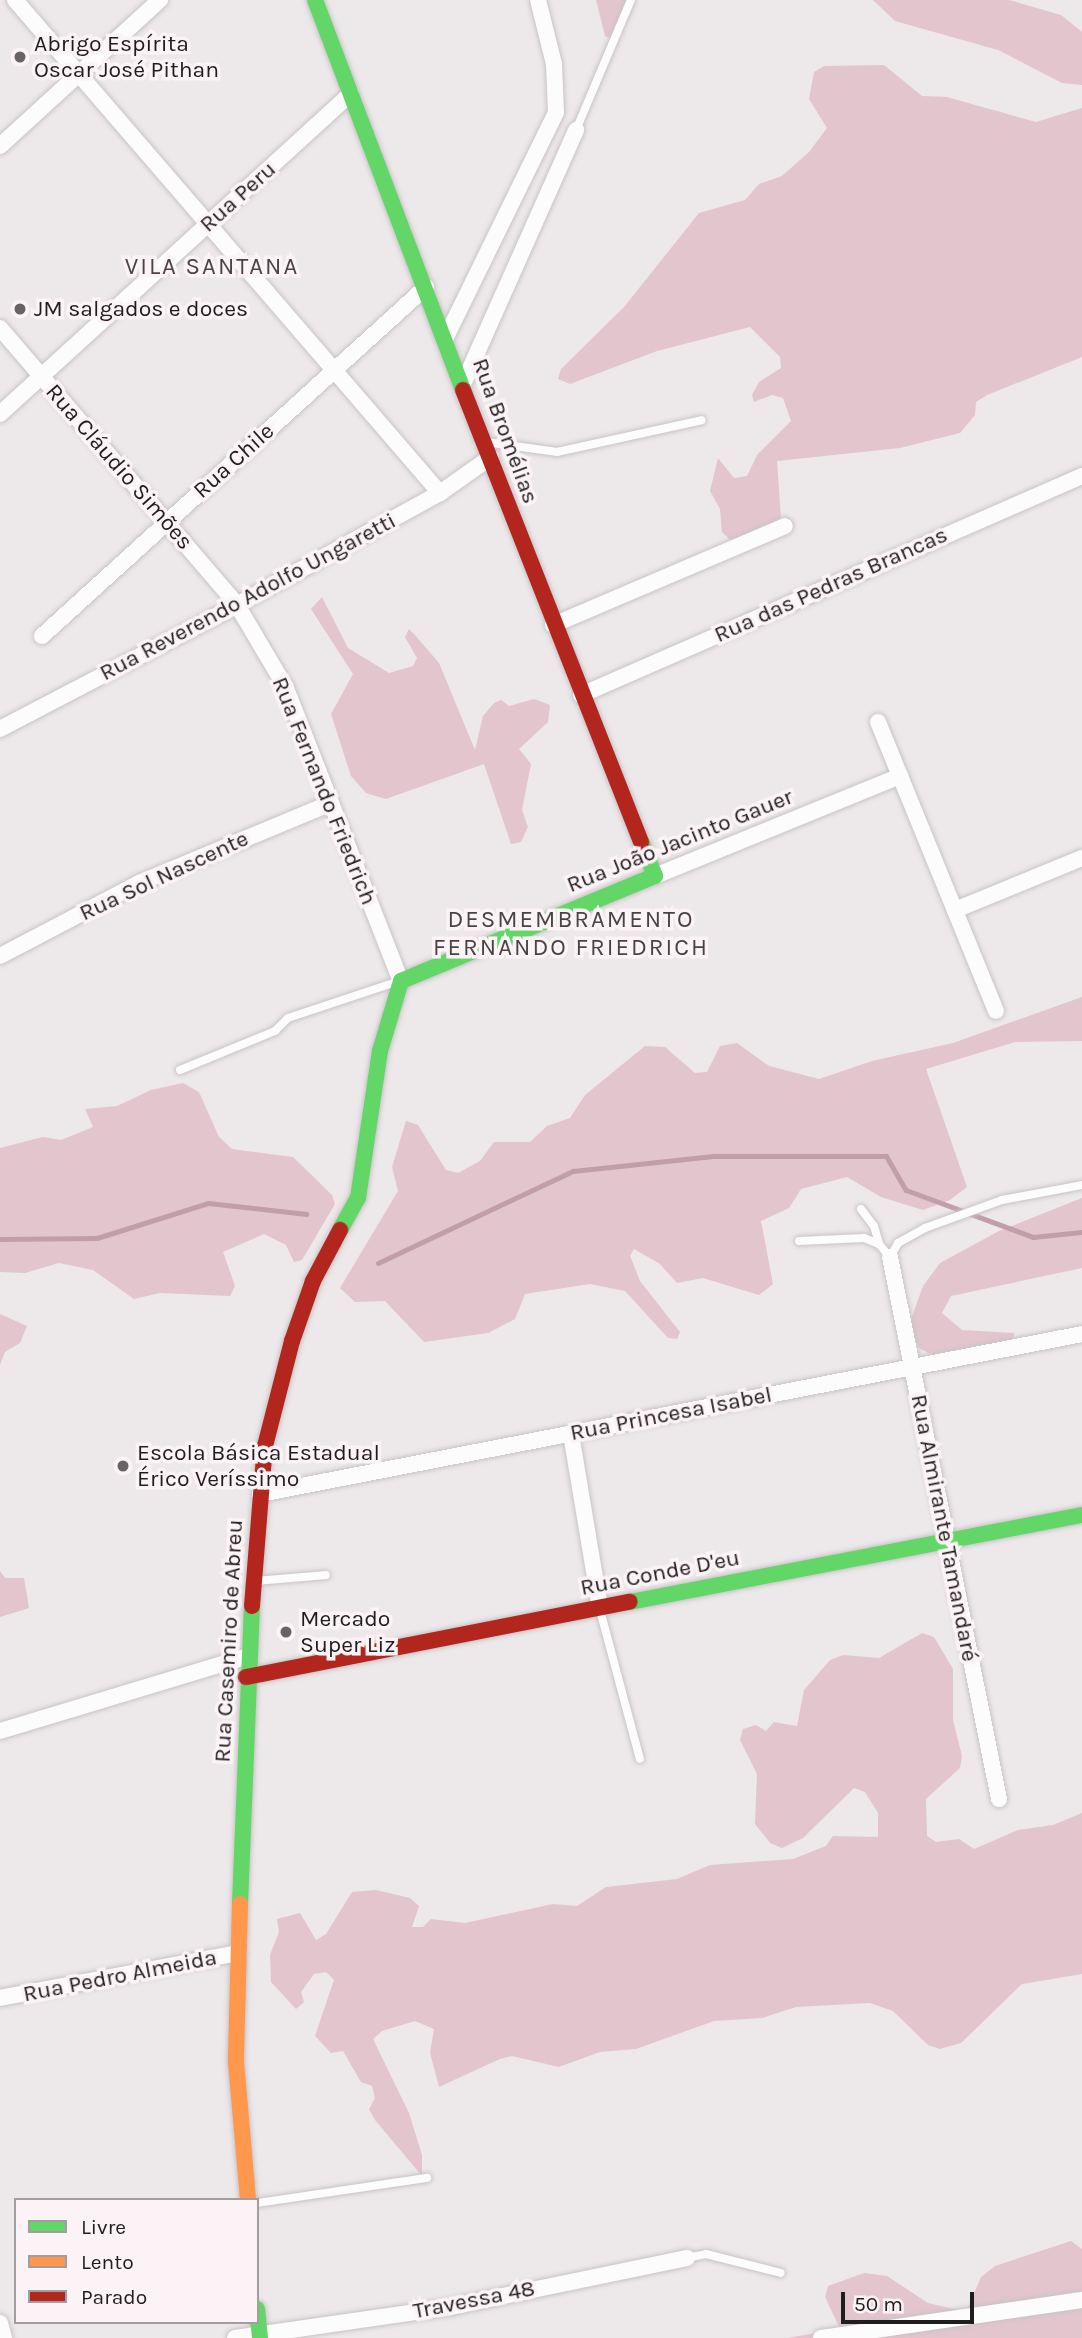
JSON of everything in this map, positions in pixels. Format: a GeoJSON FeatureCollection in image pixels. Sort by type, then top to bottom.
{"type":"FeatureCollection","features":[{"type":"Feature","properties":{"kind":"street"},"geometry":{"type":"LineString","coordinates":[[15,0],[440,493]]}},
{"type":"Feature","properties":{"kind":"street"},"geometry":{"type":"LineString","coordinates":[[0,146],[160,0]]}},
{"type":"Feature","properties":{"kind":"street","name":"Rua Bromélias"},"geometry":{"type":"LineString","coordinates":[[315,0],[464,382],[553,625],[655,876]]}},
{"type":"Feature","properties":{"kind":"street"},"geometry":{"type":"LineString","coordinates":[[446,337],[556,112],[554,64],[538,0]]}},
{"type":"Feature","properties":{"kind":"street","name":"Rua Peru"},"geometry":{"type":"LineString","coordinates":[[0,414],[351,93]]}},
{"type":"Feature","properties":{"kind":"street"},"geometry":{"type":"LineString","coordinates":[[464,382],[576,130]]}},
{"type":"Feature","properties":{"kind":"street"},"geometry":{"type":"LineString","coordinates":[[517,194],[545,202]]}},
{"type":"Feature","properties":{"kind":"street","name":"Rua Chile"},"geometry":{"type":"LineString","coordinates":[[42,635],[426,287]]}},
{"type":"Feature","properties":{"kind":"street","name":"Rua Cláudio Simões"},"geometry":{"type":"LineString","coordinates":[[0,328],[237,605]]}},
{"type":"Feature","properties":{"kind":"street","name":"Rua Reverendo Adolfo Ungaretti"},"geometry":{"type":"LineString","coordinates":[[0,729],[237,605],[440,493],[489,450]]}},
{"type":"Feature","properties":{"kind":"street","name":"Rua das Pedras Brancas"},"geometry":{"type":"LineString","coordinates":[[581,695],[1082,476]]}},
{"type":"Feature","properties":{"kind":"street"},"geometry":{"type":"LineString","coordinates":[[553,625],[785,526]]}},
{"type":"Feature","properties":{"kind":"street","name":"Rua Fernando Friedrich"},"geometry":{"type":"LineString","coordinates":[[237,605],[286,688],[401,981]]}},
{"type":"Feature","properties":{"kind":"street"},"geometry":{"type":"LineString","coordinates":[[878,722],[996,1011]]}},
{"type":"Feature","properties":{"kind":"street","name":"Rua João Jacinto Gauer"},"geometry":{"type":"LineString","coordinates":[[401,981],[900,776]]}},
{"type":"Feature","properties":{"kind":"street","name":"Rua Sol Nascente"},"geometry":{"type":"LineString","coordinates":[[0,956],[139,883],[331,803]]}},
{"type":"Feature","properties":{"kind":"street"},"geometry":{"type":"LineString","coordinates":[[955,910],[1082,859]]}},
{"type":"Feature","properties":{"kind":"street","name":"Rua Casemiro de Abreu"},"geometry":{"type":"LineString","coordinates":[[248,2198],[236,2062],[246,1677],[265,1447],[292,1341],[313,1281],[358,1198],[380,1051],[401,981]]}},
{"type":"Feature","properties":{"kind":"street","name":"Rua Almirante Tamandaré"},"geometry":{"type":"LineString","coordinates":[[891,1256],[999,1799]]}},
{"type":"Feature","properties":{"kind":"street","name":"Rua Princesa Isabel"},"geometry":{"type":"LineString","coordinates":[[260,1494],[1082,1334]]}},
{"type":"Feature","properties":{"kind":"street"},"geometry":{"type":"LineString","coordinates":[[571,1434],[600,1608]]}},
{"type":"Feature","properties":{"kind":"street","name":"Rua Conde D'eu"},"geometry":{"type":"LineString","coordinates":[[246,1677],[1082,1515]]}},
{"type":"Feature","properties":{"kind":"street"},"geometry":{"type":"LineString","coordinates":[[0,1731],[248,1656]]}},
{"type":"Feature","properties":{"kind":"street","name":"Rua Pedro Almeida"},"geometry":{"type":"LineString","coordinates":[[0,1998],[239,1953]]}},
{"type":"Feature","properties":{"kind":"street","name":"Travessa 48"},"geometry":{"type":"LineString","coordinates":[[235,2338],[450,2307],[687,2258]]}},
{"type":"Feature","properties":{"kind":"street"},"geometry":{"type":"LineString","coordinates":[[821,2338],[1082,2300]]}},
{"type":"Feature","properties":{"kind":"street"},"geometry":{"type":"LineString","coordinates":[[0,2323],[4,2338]]}},
{"type":"Feature","properties":{"kind":"lane"},"geometry":{"type":"LineString","coordinates":[[576,130],[631,0]]}},
{"type":"Feature","properties":{"kind":"lane"},"geometry":{"type":"LineString","coordinates":[[489,450],[557,452],[702,420]]}},
{"type":"Feature","properties":{"kind":"lane"},"geometry":{"type":"LineString","coordinates":[[180,1070],[275,1031],[288,1018],[401,981]]}},
{"type":"Feature","properties":{"kind":"lane"},"geometry":{"type":"LineString","coordinates":[[799,1241],[864,1238],[879,1244],[891,1256],[898,1243],[989,1204],[1082,1185]]}},
{"type":"Feature","properties":{"kind":"lane"},"geometry":{"type":"LineString","coordinates":[[861,1209],[874,1226],[879,1244]]}},
{"type":"Feature","properties":{"kind":"lane"},"geometry":{"type":"LineString","coordinates":[[253,1581],[326,1575]]}},
{"type":"Feature","properties":{"kind":"lane"},"geometry":{"type":"LineString","coordinates":[[600,1608],[640,1759]]}},
{"type":"Feature","properties":{"kind":"lane"},"geometry":{"type":"LineString","coordinates":[[259,2203],[427,2178]]}},
{"type":"Feature","properties":{"kind":"lane"},"geometry":{"type":"LineString","coordinates":[[687,2258],[706,2254],[781,2273]]}},
{"type":"Feature","properties":{"kind":"shaded area"},"geometry":{"type":"Polygon","coordinates":[[[596,0],[635,0],[616,40],[605,36],[596,0]]]}},
{"type":"Feature","properties":{"kind":"shaded area"},"geometry":{"type":"Polygon","coordinates":[[[873,0],[1009,0],[1061,15],[1082,32],[1082,85],[1062,83],[998,50],[895,21],[873,0]]]}},
{"type":"Feature","properties":{"kind":"shaded area"},"geometry":{"type":"Polygon","coordinates":[[[884,65],[922,96],[947,97],[1036,122],[1082,108],[1082,357],[987,395],[976,402],[975,415],[960,433],[900,448],[777,461],[781,518],[758,533],[730,540],[722,532],[720,509],[710,491],[718,458],[734,478],[747,476],[757,455],[791,421],[783,398],[772,395],[754,402],[752,395],[759,382],[781,368],[780,357],[750,327],[657,351],[570,384],[558,379],[561,369],[624,307],[699,213],[745,200],[759,184],[782,176],[809,152],[827,128],[809,99],[814,72],[824,66],[884,65]]]}},
{"type":"Feature","properties":{"kind":"shaded area"},"geometry":{"type":"Polygon","coordinates":[[[322,597],[348,648],[389,673],[413,666],[417,658],[405,637],[409,629],[415,635],[439,663],[475,750],[483,716],[494,703],[501,700],[509,706],[534,699],[550,705],[548,722],[519,749],[531,764],[522,810],[528,827],[521,842],[511,844],[484,764],[386,799],[366,793],[351,776],[331,714],[353,674],[311,609],[322,597]]]}},
{"type":"Feature","properties":{"kind":"shaded area"},"geometry":{"type":"Polygon","coordinates":[[[1082,997],[1082,1041],[1015,1042],[926,1069],[967,1187],[950,1200],[923,1210],[881,1197],[847,1177],[801,1189],[789,1208],[761,1221],[773,1284],[759,1295],[703,1278],[677,1283],[660,1264],[634,1249],[630,1256],[640,1281],[680,1332],[677,1339],[668,1338],[625,1291],[590,1284],[525,1294],[515,1319],[488,1333],[424,1342],[385,1301],[355,1302],[340,1288],[398,1191],[392,1167],[406,1121],[418,1125],[446,1170],[458,1173],[480,1161],[494,1142],[530,1142],[547,1126],[570,1118],[585,1095],[645,1046],[665,1047],[695,1073],[707,1072],[720,1046],[737,1043],[769,1066],[819,1079],[872,1061],[953,1043],[1082,997]]]}},
{"type":"Feature","properties":{"kind":"shaded area"},"geometry":{"type":"Polygon","coordinates":[[[183,1083],[199,1092],[219,1137],[232,1149],[293,1157],[332,1195],[335,1204],[302,1260],[294,1262],[286,1245],[264,1234],[223,1252],[235,1286],[230,1296],[160,1293],[134,1299],[93,1270],[59,1263],[25,1273],[0,1272],[0,1148],[43,1137],[61,1140],[93,1127],[85,1109],[117,1106],[151,1090],[183,1083]]]}},
{"type":"Feature","properties":{"kind":"shaded area"},"geometry":{"type":"Polygon","coordinates":[[[1082,1198],[1082,1268],[951,1296],[942,1313],[962,1330],[1014,1333],[1013,1341],[934,1356],[919,1348],[909,1325],[923,1286],[940,1263],[999,1231],[1082,1198]]]}},
{"type":"Feature","properties":{"kind":"shaded area"},"geometry":{"type":"Polygon","coordinates":[[[0,1314],[27,1326],[20,1343],[5,1352],[0,1365],[0,1314]]]}},
{"type":"Feature","properties":{"kind":"shaded area"},"geometry":{"type":"Polygon","coordinates":[[[0,1571],[5,1578],[24,1578],[29,1608],[0,1617],[0,1571]]]}},
{"type":"Feature","properties":{"kind":"shaded area"},"geometry":{"type":"Polygon","coordinates":[[[922,1633],[934,1637],[953,1669],[953,1720],[962,1756],[960,1768],[926,1799],[927,1836],[936,1842],[959,1839],[974,1849],[1018,1830],[1053,1825],[1082,1813],[1082,1974],[1022,1984],[961,2043],[940,2049],[928,2045],[893,2011],[870,2003],[796,2007],[762,2018],[714,2021],[636,2049],[600,2052],[559,2067],[512,2056],[439,2087],[430,2053],[434,2029],[415,2021],[382,2031],[373,2039],[409,2113],[422,2155],[422,2176],[375,2120],[369,2109],[375,2098],[372,2086],[361,2082],[343,2051],[331,2053],[315,2036],[334,1980],[326,1972],[314,1974],[301,1992],[304,2002],[296,2009],[271,1982],[270,1955],[279,1932],[277,1919],[300,1913],[316,1940],[326,1934],[352,1892],[376,1890],[410,1898],[419,1906],[412,1927],[423,1927],[431,1919],[465,1923],[553,1904],[577,1906],[606,1887],[677,1879],[710,1865],[793,1859],[826,1846],[833,1836],[878,1837],[878,1813],[865,1792],[854,1788],[803,1838],[782,1848],[770,1843],[755,1824],[757,1774],[740,1740],[743,1729],[756,1725],[766,1731],[774,1722],[797,1726],[804,1690],[830,1660],[843,1655],[879,1658],[922,1633]]]}},
{"type":"Feature","properties":{"kind":"shaded area"},"geometry":{"type":"Polygon","coordinates":[[[1071,2241],[1082,2249],[1082,2338],[787,2338],[840,2329],[825,2297],[828,2286],[864,2273],[887,2276],[928,2303],[966,2312],[981,2277],[995,2266],[1071,2241]]]}},
{"type":"Feature","properties":{"kind":"waterway"},"geometry":{"type":"LineString","coordinates":[[378,1263],[573,1171],[713,1156],[886,1156],[906,1190],[1033,1237],[1082,1232]]}},
{"type":"Feature","properties":{"kind":"waterway"},"geometry":{"type":"LineString","coordinates":[[0,1239],[97,1238],[208,1203],[306,1214]]}},
{"type":"Feature","properties":{"kind":"traffic: fast"},"geometry":{"type":"LineString","coordinates":[[315,0],[463,390]]}},
{"type":"Feature","properties":{"kind":"traffic: fast"},"geometry":{"type":"LineString","coordinates":[[340,1230],[358,1198],[380,1051],[401,981],[655,876],[641,842]]}},
{"type":"Feature","properties":{"kind":"traffic: fast"},"geometry":{"type":"LineString","coordinates":[[630,1602],[1082,1515]]}},
{"type":"Feature","properties":{"kind":"traffic: fast"},"geometry":{"type":"LineString","coordinates":[[240,1904],[252,1606]]}},
{"type":"Feature","properties":{"kind":"traffic: fast"},"geometry":{"type":"LineString","coordinates":[[259,2324],[260,2338]]}},
{"type":"Feature","properties":{"kind":"traffic: slow"},"geometry":{"type":"LineString","coordinates":[[240,1904],[236,2062],[248,2198]]}},
{"type":"Feature","properties":{"kind":"traffic: jam"},"geometry":{"type":"LineString","coordinates":[[463,390],[641,842]]}},
{"type":"Feature","properties":{"kind":"traffic: jam"},"geometry":{"type":"LineString","coordinates":[[252,1606],[265,1446],[292,1341],[313,1281],[340,1230]]}},
{"type":"Feature","properties":{"kind":"traffic: jam"},"geometry":{"type":"LineString","coordinates":[[246,1677],[630,1602]]}},
{"type":"Feature","properties":{"kind":"place","name":"Abrigo Espírita Oscar José Pithan"},"geometry":{"type":"Point","coordinates":[20,57]}},
{"type":"Feature","properties":{"kind":"place","name":"JM salgados e doces"},"geometry":{"type":"Point","coordinates":[20,309]}},
{"type":"Feature","properties":{"kind":"place","name":"Escola Básica Estadual Érico Veríssimo"},"geometry":{"type":"Point","coordinates":[123,1466]}},
{"type":"Feature","properties":{"kind":"place","name":"Mercado Super Liz"},"geometry":{"type":"Point","coordinates":[286,1632]}},
{"type":"Feature","properties":{"kind":"district","name":"VILA SANTANA"},"geometry":{"type":"Point","coordinates":[212,267]}},
{"type":"Feature","properties":{"kind":"district","name":"DESMEMBRAMENTO FERNANDO FRIEDRICH"},"geometry":{"type":"Point","coordinates":[571,934]}}]}
